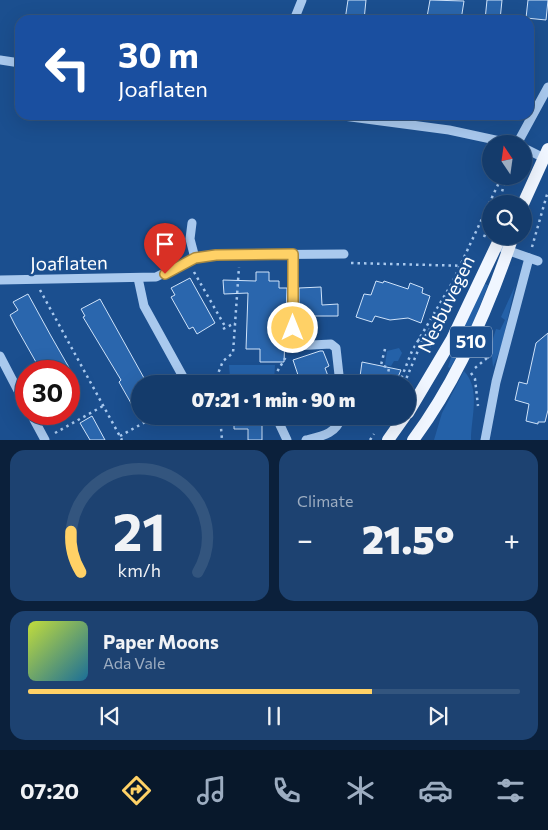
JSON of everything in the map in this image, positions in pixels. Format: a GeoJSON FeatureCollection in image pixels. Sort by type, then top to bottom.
{"type":"FeatureCollection","features":[{"type":"Feature","properties":{"kind":"main road"},"geometry":{"type":"LineString","coordinates":[[526,195],[546,154]]}},
{"type":"Feature","properties":{"kind":"main road","name":"Nesbuvegen"},"geometry":{"type":"LineString","coordinates":[[416,400],[452,339],[496,245]]}},
{"type":"Feature","properties":{"kind":"main road","name":"Nesbuvegen"},"geometry":{"type":"LineString","coordinates":[[413,440],[446,391],[469,348],[510,245]]}},
{"type":"Feature","properties":{"kind":"main road"},"geometry":{"type":"LineString","coordinates":[[388,440],[399,425]]}},
{"type":"Feature","properties":{"kind":"street"},"geometry":{"type":"LineString","coordinates":[[296,15],[302,0]]}},
{"type":"Feature","properties":{"kind":"street"},"geometry":{"type":"LineString","coordinates":[[0,60],[15,62]]}},
{"type":"Feature","properties":{"kind":"street"},"geometry":{"type":"LineString","coordinates":[[534,111],[548,86]]}},
{"type":"Feature","properties":{"kind":"street"},"geometry":{"type":"LineString","coordinates":[[374,120],[442,129],[482,137]]}},
{"type":"Feature","properties":{"kind":"street"},"geometry":{"type":"LineString","coordinates":[[521,135],[529,120]]}},
{"type":"Feature","properties":{"kind":"street"},"geometry":{"type":"LineString","coordinates":[[532,150],[546,154]]}},
{"type":"Feature","properties":{"kind":"street"},"geometry":{"type":"LineString","coordinates":[[192,223],[190,239],[195,258]]}},
{"type":"Feature","properties":{"kind":"street"},"geometry":{"type":"LineString","coordinates":[[485,440],[496,382],[533,259],[508,250],[502,245]]}},
{"type":"Feature","properties":{"kind":"street"},"geometry":{"type":"LineString","coordinates":[[293,254],[293,346],[331,344],[336,348],[339,375]]}},
{"type":"Feature","properties":{"kind":"street","name":"Joaflaten"},"geometry":{"type":"LineString","coordinates":[[0,280],[156,277],[195,258],[216,255],[293,254],[345,258]]}},
{"type":"Feature","properties":{"kind":"street"},"geometry":{"type":"LineString","coordinates":[[138,278],[144,306],[182,375]]}},
{"type":"Feature","properties":{"kind":"street"},"geometry":{"type":"LineString","coordinates":[[0,356],[15,385]]}},
{"type":"Feature","properties":{"kind":"street"},"geometry":{"type":"LineString","coordinates":[[37,425],[45,440]]}},
{"type":"Feature","properties":{"kind":"street"},"geometry":{"type":"LineString","coordinates":[[280,425],[287,440]]}},
{"type":"Feature","properties":{"kind":"street"},"geometry":{"type":"LineString","coordinates":[[306,440],[328,435],[339,425]]}},
{"type":"Feature","properties":{"kind":"path"},"geometry":{"type":"LineString","coordinates":[[403,375],[418,339],[436,313],[500,185]]}},
{"type":"Feature","properties":{"kind":"path"},"geometry":{"type":"LineString","coordinates":[[533,259],[548,191]]}},
{"type":"Feature","properties":{"kind":"path"},"geometry":{"type":"LineString","coordinates":[[408,375],[422,341],[474,257]]}},
{"type":"Feature","properties":{"kind":"path"},"geometry":{"type":"LineString","coordinates":[[345,258],[470,266]]}},
{"type":"Feature","properties":{"kind":"path"},"geometry":{"type":"LineString","coordinates":[[218,375],[223,361],[233,352],[240,263]]}},
{"type":"Feature","properties":{"kind":"path"},"geometry":{"type":"LineString","coordinates":[[193,270],[225,328],[235,323]]}},
{"type":"Feature","properties":{"kind":"path"},"geometry":{"type":"LineString","coordinates":[[38,287],[91,387],[104,406],[122,440]]}},
{"type":"Feature","properties":{"kind":"path"},"geometry":{"type":"LineString","coordinates":[[418,339],[433,348]]}},
{"type":"Feature","properties":{"kind":"path"},"geometry":{"type":"LineString","coordinates":[[277,375],[277,372],[293,346]]}},
{"type":"Feature","properties":{"kind":"path"},"geometry":{"type":"LineString","coordinates":[[385,349],[381,365],[389,368],[388,375]]}},
{"type":"Feature","properties":{"kind":"path"},"geometry":{"type":"LineString","coordinates":[[478,411],[475,379],[470,371],[488,358]]}},
{"type":"Feature","properties":{"kind":"path"},"geometry":{"type":"LineString","coordinates":[[45,440],[104,406]]}},
{"type":"Feature","properties":{"kind":"path"},"geometry":{"type":"LineString","coordinates":[[120,436],[140,425]]}},
{"type":"Feature","properties":{"kind":"path"},"geometry":{"type":"LineString","coordinates":[[221,425],[222,440]]}},
{"type":"Feature","properties":{"kind":"shaded area"},"geometry":{"type":"Polygon","coordinates":[[[485,284],[488,285],[468,336],[450,368],[448,367],[457,339],[485,284]]]}},
{"type":"Feature","properties":{"kind":"shaded area"},"geometry":{"type":"Polygon","coordinates":[[[515,286],[501,348],[493,367],[491,345],[496,329],[500,330],[505,320],[501,317],[515,286]]]}},
{"type":"Feature","properties":{"kind":"shaded area"},"geometry":{"type":"Polygon","coordinates":[[[399,348],[402,353],[398,361],[394,361],[391,366],[385,365],[387,351],[399,348]]]}},
{"type":"Feature","properties":{"kind":"shaded area"},"geometry":{"type":"Polygon","coordinates":[[[229,365],[275,365],[274,375],[230,375],[229,365]]]}},
{"type":"Feature","properties":{"kind":"shaded area"},"geometry":{"type":"Polygon","coordinates":[[[464,371],[469,378],[474,395],[471,440],[434,440],[442,413],[464,371]]]}},
{"type":"Feature","properties":{"kind":"building"},"geometry":{"type":"Polygon","coordinates":[[[348,0],[366,0],[364,15],[346,15],[348,0]]]}},
{"type":"Feature","properties":{"kind":"building"},"geometry":{"type":"Polygon","coordinates":[[[430,0],[464,1],[462,15],[427,15],[430,0]]]}},
{"type":"Feature","properties":{"kind":"building"},"geometry":{"type":"Polygon","coordinates":[[[487,0],[502,0],[500,15],[486,15],[487,0]]]}},
{"type":"Feature","properties":{"kind":"building"},"geometry":{"type":"Polygon","coordinates":[[[528,0],[548,0],[546,20],[534,19],[534,15],[526,15],[528,0]]]}},
{"type":"Feature","properties":{"kind":"building"},"geometry":{"type":"Polygon","coordinates":[[[256,272],[269,272],[269,281],[279,281],[279,288],[287,288],[284,362],[260,362],[260,349],[246,349],[248,293],[224,294],[223,280],[256,281],[256,272]]]}},
{"type":"Feature","properties":{"kind":"building"},"geometry":{"type":"Polygon","coordinates":[[[190,278],[215,323],[197,334],[193,327],[189,329],[171,297],[175,295],[171,288],[190,278]]]}},
{"type":"Feature","properties":{"kind":"building"},"geometry":{"type":"Polygon","coordinates":[[[376,281],[383,283],[384,281],[408,289],[410,283],[423,288],[422,293],[430,296],[421,323],[408,318],[390,320],[375,316],[372,322],[356,317],[364,294],[371,295],[376,281]]]}},
{"type":"Feature","properties":{"kind":"building"},"geometry":{"type":"Polygon","coordinates":[[[321,287],[322,305],[338,304],[338,316],[299,316],[299,288],[321,287]]]}},
{"type":"Feature","properties":{"kind":"building"},"geometry":{"type":"Polygon","coordinates":[[[28,294],[65,360],[35,360],[10,315],[18,310],[13,302],[28,294]]]}},
{"type":"Feature","properties":{"kind":"building"},"geometry":{"type":"Polygon","coordinates":[[[100,299],[142,375],[131,375],[131,403],[119,382],[121,380],[83,317],[85,316],[81,309],[100,299]]]}},
{"type":"Feature","properties":{"kind":"building"},"geometry":{"type":"Polygon","coordinates":[[[548,333],[548,410],[545,422],[538,422],[538,424],[526,421],[529,404],[515,400],[519,382],[527,384],[536,343],[548,333]]]}},
{"type":"Feature","properties":{"kind":"building"},"geometry":{"type":"Polygon","coordinates":[[[323,351],[329,366],[325,368],[328,375],[298,375],[293,360],[323,351]]]}},
{"type":"Feature","properties":{"kind":"building"},"geometry":{"type":"Polygon","coordinates":[[[362,362],[401,370],[399,375],[360,375],[362,362]]]}},
{"type":"Feature","properties":{"kind":"building"},"geometry":{"type":"Polygon","coordinates":[[[92,416],[105,440],[90,440],[80,423],[92,416]]]}},
{"type":"Feature","properties":{"kind":"building"},"geometry":{"type":"Polygon","coordinates":[[[234,425],[262,425],[262,440],[248,440],[248,429],[234,429],[234,425]]]}},
{"type":"Feature","properties":{"kind":"route"},"geometry":{"type":"LineString","coordinates":[[165,274],[195,258],[216,255],[293,254],[293,328]]}}]}
